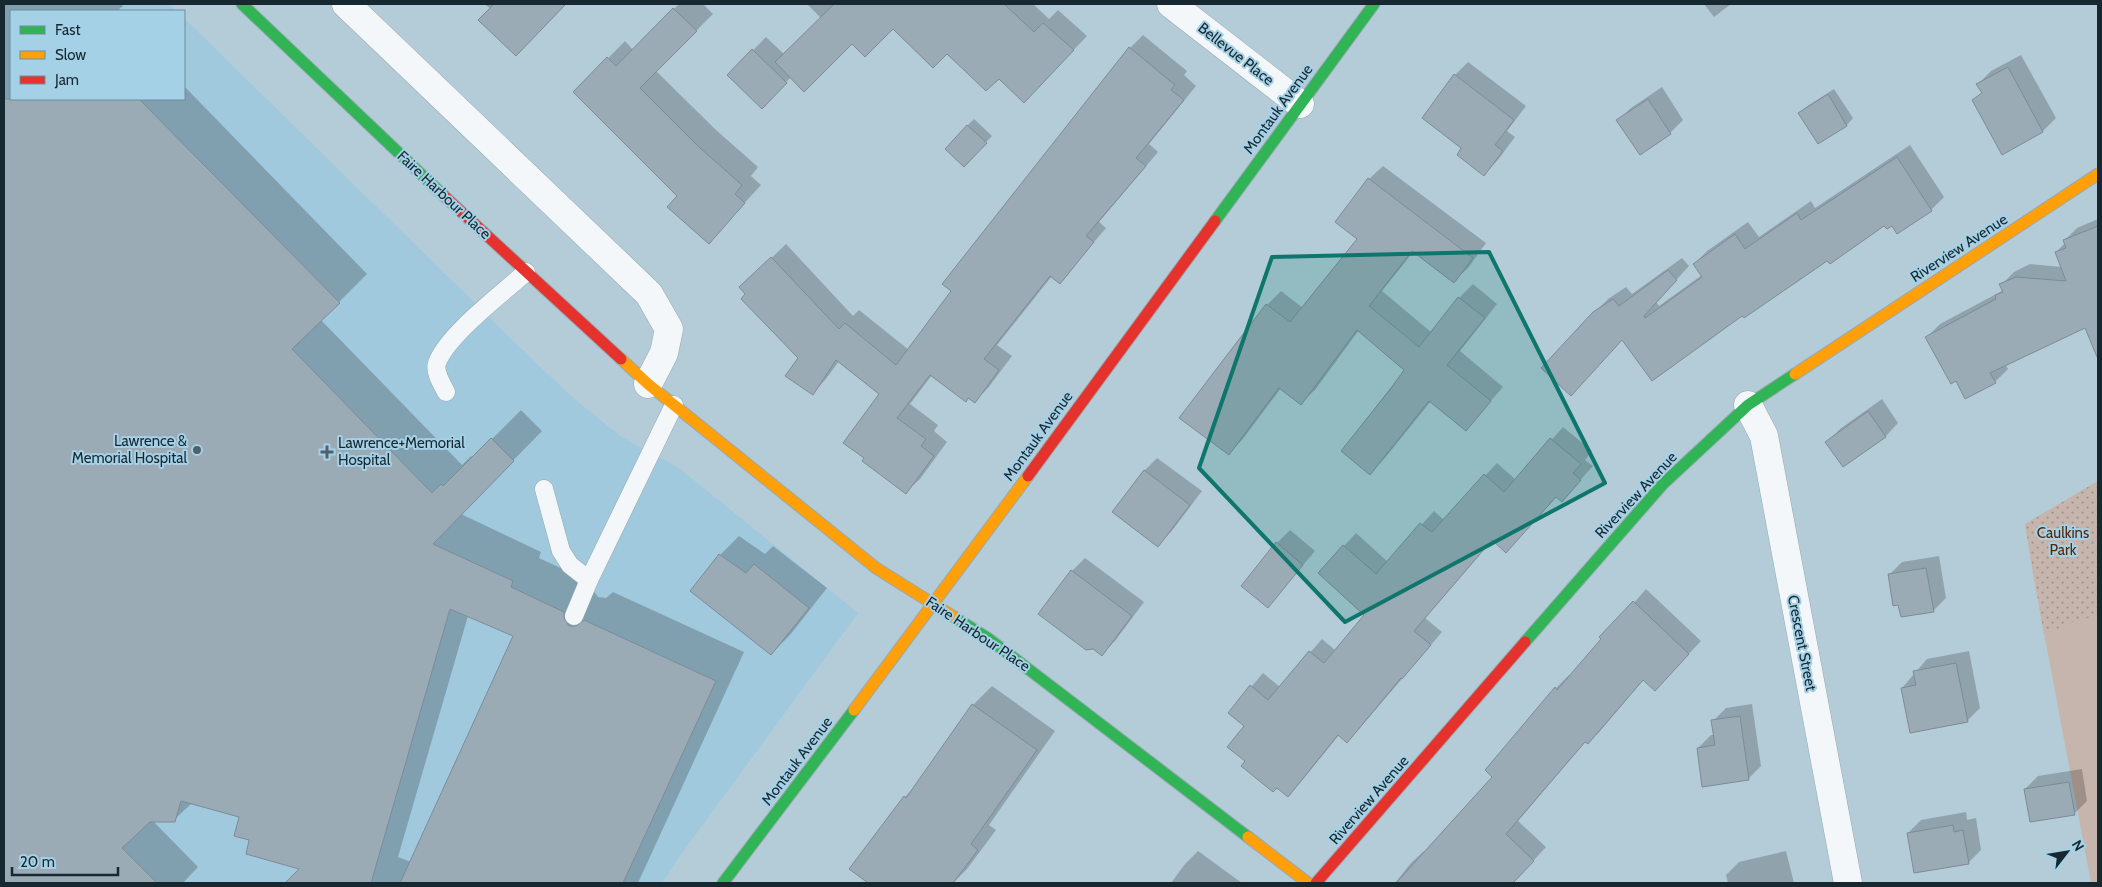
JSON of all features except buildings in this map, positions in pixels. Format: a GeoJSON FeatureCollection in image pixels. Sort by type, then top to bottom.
{"type":"FeatureCollection","features":[{"type":"Feature","properties":{"kind":"street","name":"Faire Harbour Place"},"geometry":{"type":"LineString","coordinates":[[242,4],[526,272],[648,384],[876,568],[989,639],[1308,883]]}},
{"type":"Feature","properties":{"kind":"street"},"geometry":{"type":"LineString","coordinates":[[346,4],[649,294],[669,329],[664,352],[648,384]]}},
{"type":"Feature","properties":{"kind":"street","name":"Bellevue Place"},"geometry":{"type":"LineString","coordinates":[[1171,4],[1300,104]]}},
{"type":"Feature","properties":{"kind":"street","name":"Montauk Avenue"},"geometry":{"type":"LineString","coordinates":[[723,883],[934,604],[1374,4]]}},
{"type":"Feature","properties":{"kind":"street","name":"Riverview Avenue"},"geometry":{"type":"LineString","coordinates":[[1316,883],[1662,484],[1748,405],[2098,174]]}},
{"type":"Feature","properties":{"kind":"street","name":"Crescent Street"},"geometry":{"type":"LineString","coordinates":[[1748,405],[1764,436],[1848,883]]}},
{"type":"Feature","properties":{"kind":"lane"},"geometry":{"type":"LineString","coordinates":[[446,392],[439,380],[437,364],[453,338],[526,272]]}},
{"type":"Feature","properties":{"kind":"lane"},"geometry":{"type":"LineString","coordinates":[[574,616],[589,580],[674,405]]}},
{"type":"Feature","properties":{"kind":"lane"},"geometry":{"type":"LineString","coordinates":[[544,489],[561,551],[570,565],[589,580]]}},
{"type":"Feature","properties":{"kind":"highlighted area"},"geometry":{"type":"Polygon","coordinates":[[[1489,252],[1605,483],[1345,622],[1199,468],[1272,257],[1489,252]]]}},
{"type":"Feature","properties":{"kind":"shaded area","name":"Lawrence+Memorial Hospital"},"geometry":{"type":"Polygon","coordinates":[[[4,4],[169,4],[176,10],[10,10],[10,100],[185,100],[185,19],[576,400],[620,436],[679,468],[858,613],[662,883],[4,883],[4,4]]]}},
{"type":"Feature","properties":{"kind":"green space","name":"Caulkins Park"},"geometry":{"type":"Polygon","coordinates":[[[2098,481],[2098,883],[2091,883],[2025,524],[2098,481]]]}},
{"type":"Feature","properties":{"kind":"green space"},"geometry":{"type":"Polygon","coordinates":[[[2098,481],[2098,615],[2070,623],[2044,635],[2025,524],[2098,481]]]}},
{"type":"Feature","properties":{"kind":"traffic: fast"},"geometry":{"type":"LineString","coordinates":[[242,4],[443,195]]}},
{"type":"Feature","properties":{"kind":"traffic: fast"},"geometry":{"type":"LineString","coordinates":[[1215,221],[1374,4]]}},
{"type":"Feature","properties":{"kind":"traffic: fast"},"geometry":{"type":"LineString","coordinates":[[1525,642],[1663,484],[1748,405],[1795,374]]}},
{"type":"Feature","properties":{"kind":"traffic: fast"},"geometry":{"type":"LineString","coordinates":[[954,617],[989,639],[1248,837]]}},
{"type":"Feature","properties":{"kind":"traffic: fast"},"geometry":{"type":"LineString","coordinates":[[723,883],[854,710]]}},
{"type":"Feature","properties":{"kind":"traffic: slow"},"geometry":{"type":"LineString","coordinates":[[1795,374],[2098,174]]}},
{"type":"Feature","properties":{"kind":"traffic: slow"},"geometry":{"type":"LineString","coordinates":[[621,359],[648,384],[876,568],[954,617]]}},
{"type":"Feature","properties":{"kind":"traffic: slow"},"geometry":{"type":"LineString","coordinates":[[854,710],[1028,476]]}},
{"type":"Feature","properties":{"kind":"traffic: slow"},"geometry":{"type":"LineString","coordinates":[[1248,837],[1308,883]]}},
{"type":"Feature","properties":{"kind":"traffic: jam"},"geometry":{"type":"LineString","coordinates":[[443,195],[621,359]]}},
{"type":"Feature","properties":{"kind":"traffic: jam"},"geometry":{"type":"LineString","coordinates":[[1028,476],[1215,221]]}},
{"type":"Feature","properties":{"kind":"traffic: jam"},"geometry":{"type":"LineString","coordinates":[[1316,883],[1525,642]]}},
{"type":"Feature","properties":{"kind":"place","name":"Lawrence & Memorial Hospital"},"geometry":{"type":"Point","coordinates":[197,450]}},
{"type":"Feature","properties":{"kind":"place","name":"Lawrence+Memorial Hospital"},"geometry":{"type":"Point","coordinates":[327,452]}}]}
